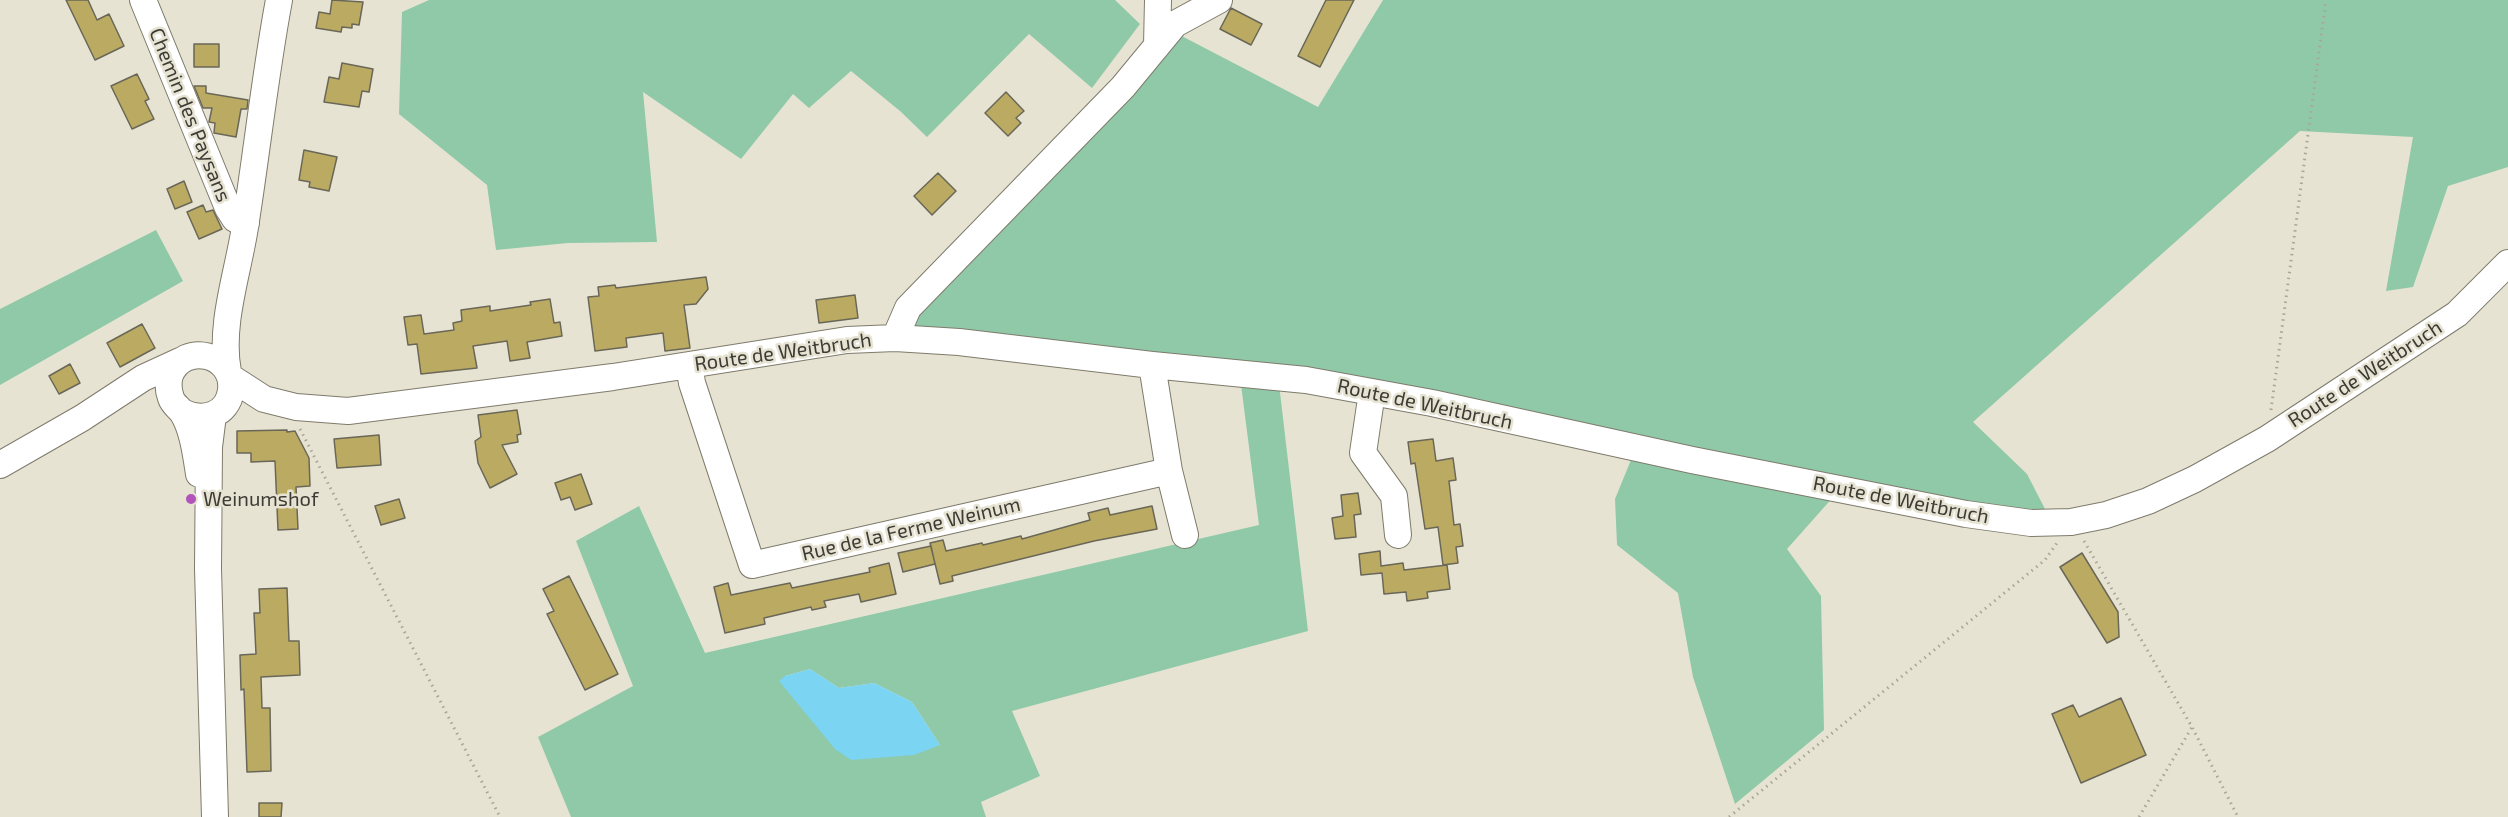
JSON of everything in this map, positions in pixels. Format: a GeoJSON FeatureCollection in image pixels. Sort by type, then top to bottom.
{"type":"FeatureCollection","features":[{"type":"Feature","properties":{"kind":"street","name":"Chemin des Paysans"},"geometry":{"type":"LineString","coordinates":[[143,0],[228,208],[235,219],[246,223]]}},
{"type":"Feature","properties":{"kind":"street","name":"Chemin des Paysans"},"geometry":{"type":"LineString","coordinates":[[229,374],[226,351],[233,292],[246,223],[279,0]]}},
{"type":"Feature","properties":{"kind":"street"},"geometry":{"type":"LineString","coordinates":[[1157,46],[1158,0]]}},
{"type":"Feature","properties":{"kind":"street"},"geometry":{"type":"LineString","coordinates":[[895,338],[908,308],[1123,87],[1175,24],[1219,0]]}},
{"type":"Feature","properties":{"kind":"street","name":"Route de Weitbruch"},"geometry":{"type":"LineString","coordinates":[[0,465],[93,412],[143,378],[184,359],[207,355],[216,358],[229,374],[264,399],[296,407],[348,411],[689,365],[847,340],[895,338],[959,342],[1152,365],[1306,380],[1966,514],[2031,523],[2072,522],[2106,515],[2148,501],[2195,479],[2267,439],[2457,314],[2508,263]]}},
{"type":"Feature","properties":{"kind":"street","name":"Chemin des Paysans"},"geometry":{"type":"LineString","coordinates":[[184,359],[215,324],[233,292]]}},
{"type":"Feature","properties":{"kind":"street"},"geometry":{"type":"LineString","coordinates":[[184,359],[169,377],[168,387],[195,449],[208,569]]}},
{"type":"Feature","properties":{"kind":"street","name":"Rue de la Ferme Weinum"},"geometry":{"type":"LineString","coordinates":[[689,365],[692,383],[752,565],[1169,471]]}},
{"type":"Feature","properties":{"kind":"street"},"geometry":{"type":"LineString","coordinates":[[1152,365],[1169,471],[1185,535]]}},
{"type":"Feature","properties":{"kind":"street"},"geometry":{"type":"LineString","coordinates":[[215,817],[208,569],[209,447],[217,412],[231,394],[229,374]]}},
{"type":"Feature","properties":{"kind":"street"},"geometry":{"type":"LineString","coordinates":[[1372,392],[1363,453],[1394,496],[1398,535]]}},
{"type":"Feature","properties":{"kind":"street","name":"Route de Weitbruch"},"geometry":{"type":"LineString","coordinates":[[93,412],[132,397],[146,397],[192,417],[202,418],[232,405],[264,399]]}},
{"type":"Feature","properties":{"kind":"path"},"geometry":{"type":"LineString","coordinates":[[2267,439],[2326,0]]}},
{"type":"Feature","properties":{"kind":"path"},"geometry":{"type":"LineString","coordinates":[[296,407],[299,427],[500,817]]}},
{"type":"Feature","properties":{"kind":"path"},"geometry":{"type":"LineString","coordinates":[[1729,817],[2045,560],[2072,522],[2192,727],[2238,817]]}},
{"type":"Feature","properties":{"kind":"path"},"geometry":{"type":"LineString","coordinates":[[2139,817],[2192,727]]}},
{"type":"Feature","properties":{"kind":"green space"},"geometry":{"type":"Polygon","coordinates":[[[429,0],[1115,0],[1140,24],[1092,88],[1029,34],[927,137],[900,111],[851,71],[809,108],[793,94],[741,159],[643,92],[657,242],[568,243],[496,250],[487,185],[399,114],[402,12],[429,0]]]}},
{"type":"Feature","properties":{"kind":"green space"},"geometry":{"type":"Polygon","coordinates":[[[1383,0],[2508,0],[2508,167],[2448,186],[2413,287],[2386,291],[2413,137],[2300,131],[1973,422],[2027,474],[2045,509],[2013,514],[1277,367],[1308,631],[1012,711],[1040,776],[981,802],[986,817],[571,817],[538,737],[633,686],[576,541],[639,506],[705,653],[1259,525],[1239,369],[908,329],[922,303],[1174,32],[1318,107],[1383,0]],[[810,669],[785,676],[940,745],[912,702],[874,683],[839,688],[810,669]]]}},
{"type":"Feature","properties":{"kind":"green space"},"geometry":{"type":"Polygon","coordinates":[[[156,230],[183,281],[0,385],[0,309],[156,230]]]}},
{"type":"Feature","properties":{"kind":"green space"},"geometry":{"type":"Polygon","coordinates":[[[1633,455],[1835,495],[1787,549],[1821,596],[1824,730],[1735,804],[1693,677],[1678,593],[1617,545],[1615,499],[1633,455]]]}},
{"type":"Feature","properties":{"kind":"water"},"geometry":{"type":"Polygon","coordinates":[[[810,669],[839,688],[874,683],[912,702],[940,745],[914,755],[851,760],[835,749],[779,681],[785,676],[810,669]]]}},
{"type":"Feature","properties":{"kind":"building"},"geometry":{"type":"Polygon","coordinates":[[[66,0],[88,0],[97,20],[109,14],[124,46],[95,60],[66,0]]]}},
{"type":"Feature","properties":{"kind":"building"},"geometry":{"type":"Polygon","coordinates":[[[332,0],[363,2],[359,25],[352,24],[352,28],[342,27],[341,32],[316,28],[319,12],[330,14],[332,0]]]}},
{"type":"Feature","properties":{"kind":"building"},"geometry":{"type":"Polygon","coordinates":[[[1326,0],[1354,0],[1320,67],[1298,56],[1326,0]]]}},
{"type":"Feature","properties":{"kind":"building"},"geometry":{"type":"Polygon","coordinates":[[[1231,8],[1262,24],[1251,45],[1220,29],[1231,8]]]}},
{"type":"Feature","properties":{"kind":"building"},"geometry":{"type":"Polygon","coordinates":[[[194,44],[219,44],[219,67],[194,67],[194,44]]]}},
{"type":"Feature","properties":{"kind":"building"},"geometry":{"type":"Polygon","coordinates":[[[342,63],[373,69],[369,92],[362,91],[359,107],[324,102],[329,77],[339,79],[342,63]]]}},
{"type":"Feature","properties":{"kind":"building"},"geometry":{"type":"Polygon","coordinates":[[[137,74],[149,99],[145,101],[154,119],[132,129],[111,86],[137,74]]]}},
{"type":"Feature","properties":{"kind":"building"},"geometry":{"type":"Polygon","coordinates":[[[194,86],[206,86],[206,93],[248,100],[247,109],[241,109],[236,137],[214,133],[215,123],[209,122],[212,108],[203,108],[194,86]]]}},
{"type":"Feature","properties":{"kind":"building"},"geometry":{"type":"Polygon","coordinates":[[[1006,92],[1024,111],[1016,118],[1021,123],[1008,136],[985,113],[1006,92]]]}},
{"type":"Feature","properties":{"kind":"building"},"geometry":{"type":"Polygon","coordinates":[[[304,150],[337,157],[329,191],[309,187],[310,182],[299,180],[304,150]]]}},
{"type":"Feature","properties":{"kind":"building"},"geometry":{"type":"Polygon","coordinates":[[[938,173],[956,191],[932,215],[914,196],[938,173]]]}},
{"type":"Feature","properties":{"kind":"building"},"geometry":{"type":"Polygon","coordinates":[[[184,181],[192,202],[175,209],[167,189],[184,181]]]}},
{"type":"Feature","properties":{"kind":"building"},"geometry":{"type":"Polygon","coordinates":[[[203,205],[206,212],[213,210],[222,229],[199,239],[187,212],[203,205]]]}},
{"type":"Feature","properties":{"kind":"building"},"geometry":{"type":"Polygon","coordinates":[[[706,277],[708,289],[696,304],[684,305],[690,348],[665,351],[663,333],[626,338],[627,347],[595,351],[588,297],[599,296],[598,287],[615,285],[616,288],[706,277]]]}},
{"type":"Feature","properties":{"kind":"building"},"geometry":{"type":"Polygon","coordinates":[[[855,295],[858,318],[819,323],[816,300],[855,295]]]}},
{"type":"Feature","properties":{"kind":"building"},"geometry":{"type":"Polygon","coordinates":[[[550,299],[554,323],[560,322],[562,336],[527,342],[530,358],[510,361],[507,341],[473,346],[477,368],[421,374],[417,344],[408,345],[404,317],[421,315],[424,334],[454,330],[453,323],[462,321],[461,310],[490,306],[490,311],[531,305],[530,302],[550,299]]]}},
{"type":"Feature","properties":{"kind":"building"},"geometry":{"type":"Polygon","coordinates":[[[142,324],[155,348],[120,367],[107,343],[142,324]]]}},
{"type":"Feature","properties":{"kind":"building"},"geometry":{"type":"Polygon","coordinates":[[[70,364],[80,383],[59,394],[49,376],[70,364]]]}},
{"type":"Feature","properties":{"kind":"building"},"geometry":{"type":"Polygon","coordinates":[[[517,410],[521,434],[517,435],[518,442],[502,445],[517,474],[490,488],[478,463],[475,441],[481,437],[478,415],[517,410]]]}},
{"type":"Feature","properties":{"kind":"building"},"geometry":{"type":"Polygon","coordinates":[[[287,430],[287,432],[295,431],[309,458],[310,486],[296,487],[298,529],[278,530],[275,461],[251,462],[251,453],[237,453],[237,431],[287,430]]]}},
{"type":"Feature","properties":{"kind":"building"},"geometry":{"type":"Polygon","coordinates":[[[379,435],[381,465],[337,468],[334,439],[379,435]]]}},
{"type":"Feature","properties":{"kind":"building"},"geometry":{"type":"Polygon","coordinates":[[[1433,439],[1436,461],[1453,458],[1456,480],[1449,481],[1454,525],[1460,524],[1463,546],[1456,547],[1458,563],[1443,565],[1438,527],[1425,529],[1415,463],[1411,464],[1408,442],[1433,439]]]}},
{"type":"Feature","properties":{"kind":"building"},"geometry":{"type":"Polygon","coordinates":[[[581,474],[592,504],[575,510],[570,497],[561,500],[555,483],[581,474]]]}},
{"type":"Feature","properties":{"kind":"building"},"geometry":{"type":"Polygon","coordinates":[[[1358,493],[1361,514],[1354,515],[1356,537],[1335,539],[1332,518],[1343,516],[1341,495],[1358,493]]]}},
{"type":"Feature","properties":{"kind":"building"},"geometry":{"type":"Polygon","coordinates":[[[399,499],[405,518],[381,525],[375,506],[399,499]]]}},
{"type":"Feature","properties":{"kind":"building"},"geometry":{"type":"Polygon","coordinates":[[[1152,506],[1157,529],[1094,541],[952,576],[953,581],[940,584],[930,543],[943,540],[946,551],[1021,536],[1022,539],[1090,520],[1088,513],[1108,508],[1110,515],[1152,506]]]}},
{"type":"Feature","properties":{"kind":"building"},"geometry":{"type":"Polygon","coordinates":[[[931,546],[935,564],[903,572],[898,553],[931,546]]]}},
{"type":"Feature","properties":{"kind":"building"},"geometry":{"type":"Polygon","coordinates":[[[1380,551],[1381,566],[1403,563],[1404,570],[1447,565],[1450,589],[1427,592],[1428,598],[1407,601],[1406,592],[1384,594],[1382,573],[1361,575],[1359,554],[1380,551]]]}},
{"type":"Feature","properties":{"kind":"building"},"geometry":{"type":"Polygon","coordinates":[[[2082,553],[2118,612],[2119,637],[2107,643],[2060,567],[2082,553]]]}},
{"type":"Feature","properties":{"kind":"building"},"geometry":{"type":"Polygon","coordinates":[[[889,563],[896,594],[861,602],[859,594],[824,601],[826,607],[812,610],[811,607],[764,618],[765,624],[725,633],[714,587],[728,583],[731,595],[790,583],[792,588],[870,572],[869,568],[889,563]]]}},
{"type":"Feature","properties":{"kind":"building"},"geometry":{"type":"Polygon","coordinates":[[[569,576],[618,674],[585,690],[547,614],[554,611],[543,589],[569,576]]]}},
{"type":"Feature","properties":{"kind":"building"},"geometry":{"type":"Polygon","coordinates":[[[287,588],[289,641],[299,641],[300,675],[261,677],[262,708],[270,708],[271,771],[247,772],[244,689],[241,690],[240,655],[256,654],[254,613],[260,613],[259,589],[287,588]]]}},
{"type":"Feature","properties":{"kind":"building"},"geometry":{"type":"Polygon","coordinates":[[[2121,698],[2146,755],[2081,783],[2052,714],[2073,705],[2079,717],[2121,698]]]}},
{"type":"Feature","properties":{"kind":"building"},"geometry":{"type":"Polygon","coordinates":[[[259,803],[282,803],[281,817],[259,817],[259,803]]]}},
{"type":"Feature","properties":{"kind":"place","name":"Weinumshof"},"geometry":{"type":"Point","coordinates":[191,499]}}]}
